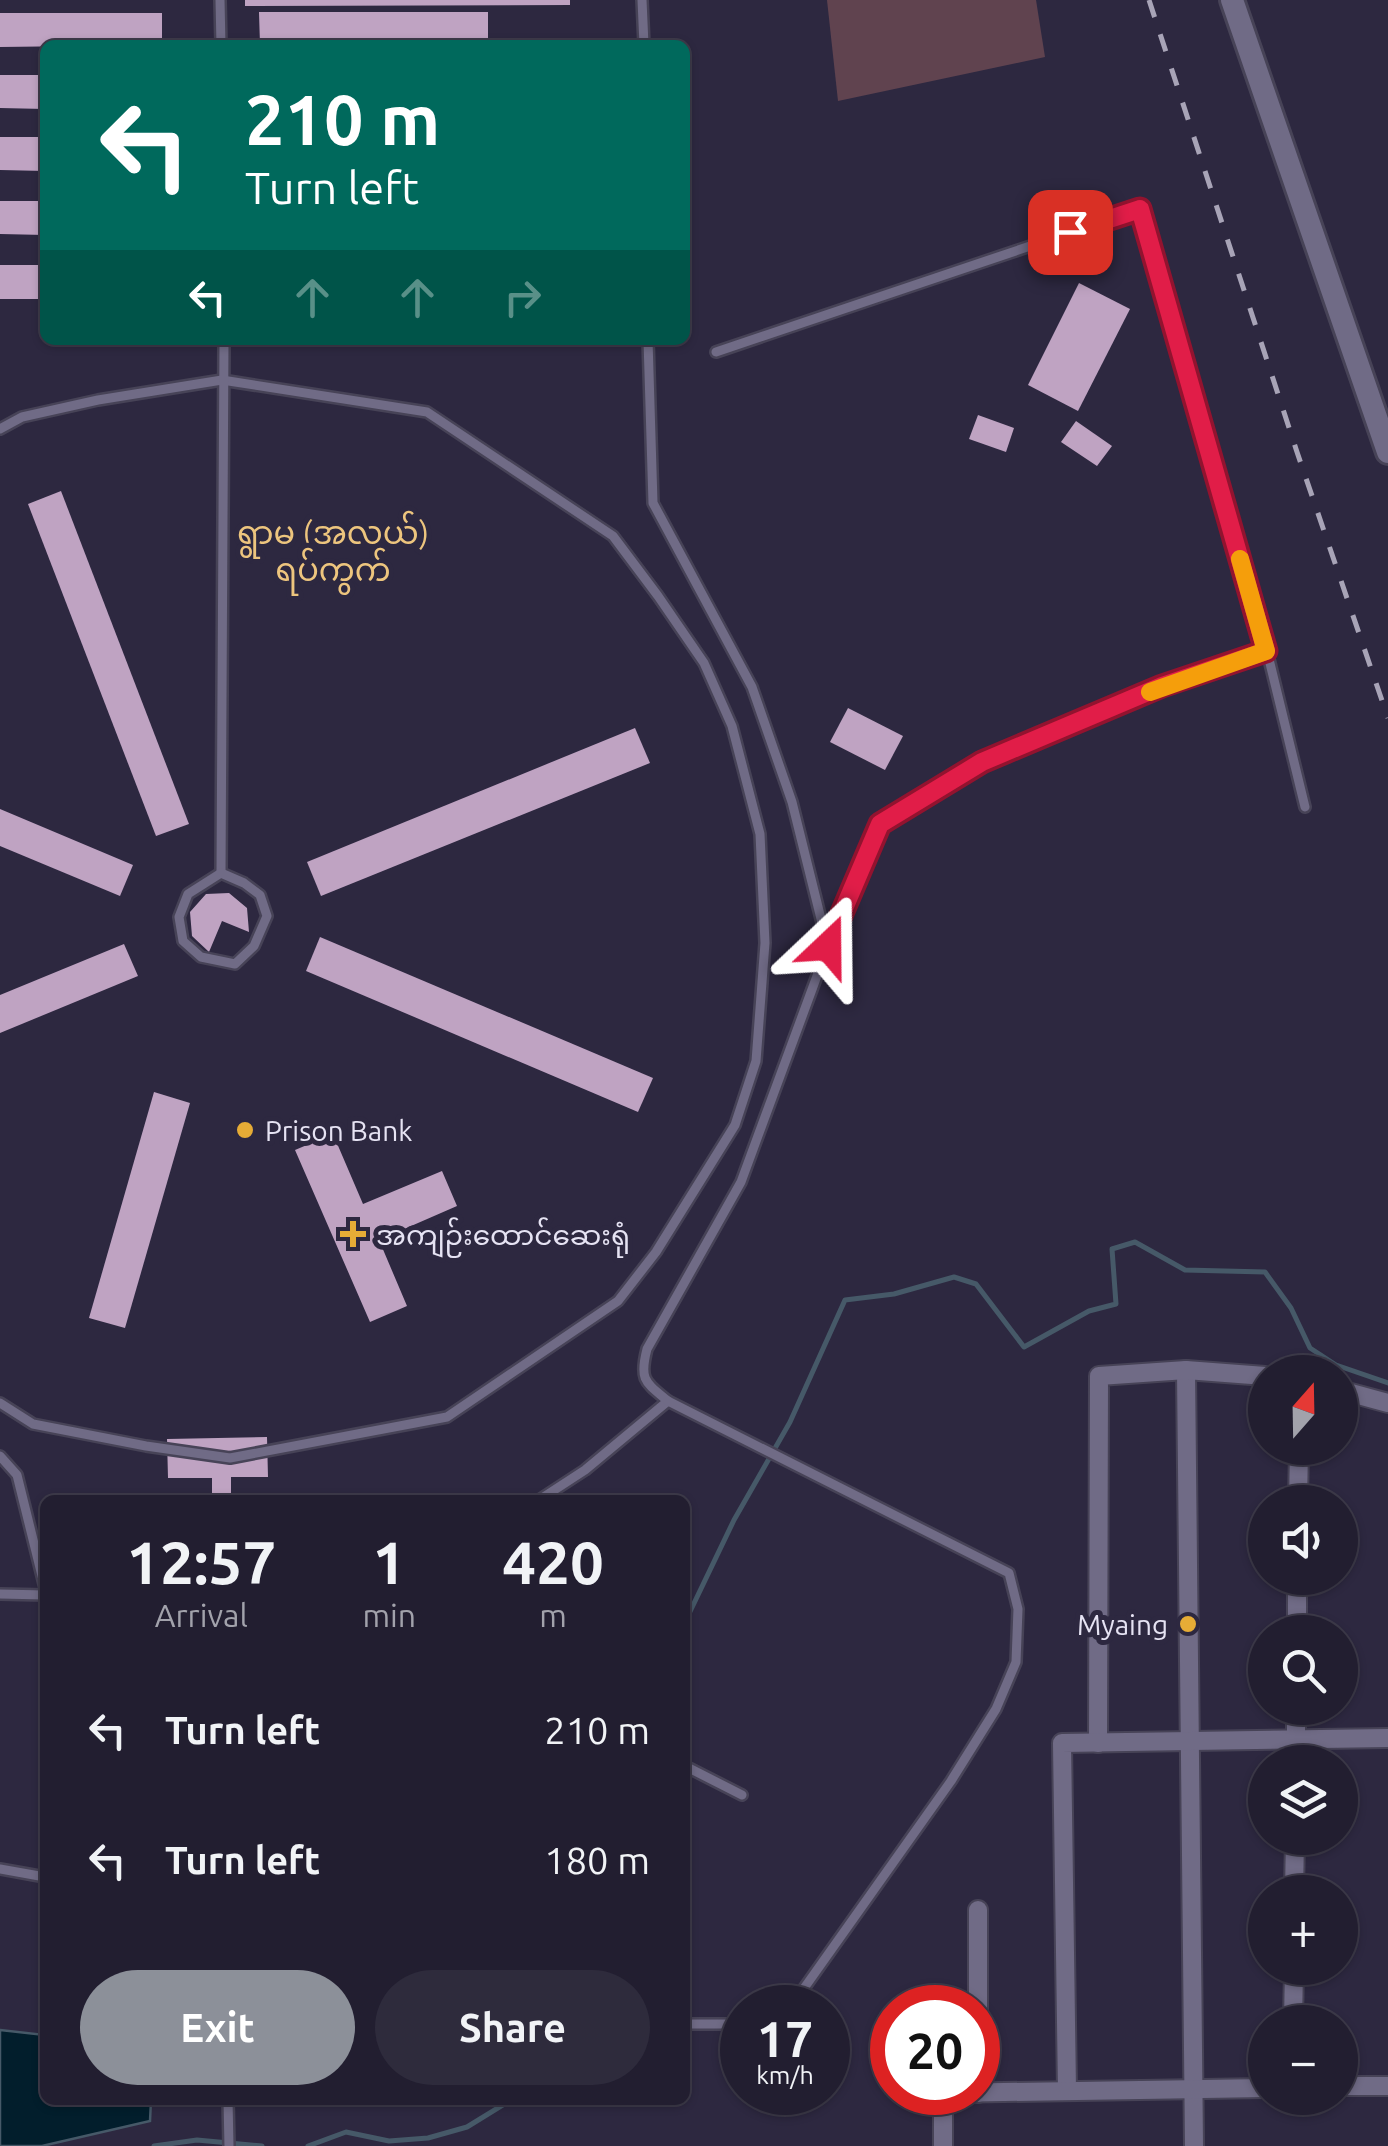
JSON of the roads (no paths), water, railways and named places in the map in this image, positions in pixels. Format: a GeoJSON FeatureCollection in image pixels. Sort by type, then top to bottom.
{"type":"FeatureCollection","features":[{"type":"Feature","properties":{"kind":"main road"},"geometry":{"type":"LineString","coordinates":[[1232,0],[1388,452]]}},
{"type":"Feature","properties":{"kind":"street"},"geometry":{"type":"LineString","coordinates":[[1098,1743],[1099,1376],[1186,1370],[1248,1375]]}},
{"type":"Feature","properties":{"kind":"street"},"geometry":{"type":"LineString","coordinates":[[1186,1370],[1194,2146]]}},
{"type":"Feature","properties":{"kind":"street"},"geometry":{"type":"LineString","coordinates":[[1358,1395],[1388,1403]]}},
{"type":"Feature","properties":{"kind":"street"},"geometry":{"type":"LineString","coordinates":[[1296,1725],[1296,1745]]}},
{"type":"Feature","properties":{"kind":"street"},"geometry":{"type":"LineString","coordinates":[[1067,2091],[1062,1743],[1388,1738]]}},
{"type":"Feature","properties":{"kind":"street"},"geometry":{"type":"LineString","coordinates":[[978,1910],[978,1985]]}},
{"type":"Feature","properties":{"kind":"street"},"geometry":{"type":"LineString","coordinates":[[1358,2086],[1388,2086]]}},
{"type":"Feature","properties":{"kind":"street"},"geometry":{"type":"LineString","coordinates":[[1000,2093],[1248,2088]]}},
{"type":"Feature","properties":{"kind":"street"},"geometry":{"type":"LineString","coordinates":[[943,2146],[944,2115]]}},
{"type":"Feature","properties":{"kind":"lane"},"geometry":{"type":"LineString","coordinates":[[220,0],[221,40]]}},
{"type":"Feature","properties":{"kind":"lane"},"geometry":{"type":"LineString","coordinates":[[642,0],[644,40]]}},
{"type":"Feature","properties":{"kind":"lane"},"geometry":{"type":"LineString","coordinates":[[716,352],[1140,209],[1266,651],[1305,807]]}},
{"type":"Feature","properties":{"kind":"lane"},"geometry":{"type":"LineString","coordinates":[[221,873],[224,345]]}},
{"type":"Feature","properties":{"kind":"lane"},"geometry":{"type":"LineString","coordinates":[[648,345],[653,503],[752,688],[792,802],[828,946]]}},
{"type":"Feature","properties":{"kind":"lane"},"geometry":{"type":"LineString","coordinates":[[0,428],[22,417],[98,400],[222,380],[427,412],[614,536],[704,663],[732,726],[760,834],[765,943],[756,1061],[736,1125],[656,1252],[618,1301],[447,1417],[230,1458],[34,1424],[0,1403]]}},
{"type":"Feature","properties":{"kind":"lane"},"geometry":{"type":"LineString","coordinates":[[806,1985],[950,1782],[996,1708],[1016,1662],[1018,1609],[1009,1573],[668,1400],[645,1382],[642,1369],[647,1350],[741,1182],[828,946],[880,824],[982,762],[1162,686],[1266,651]]}},
{"type":"Feature","properties":{"kind":"lane"},"geometry":{"type":"LineString","coordinates":[[221,873],[260,895],[267,916],[254,946],[235,964],[201,957],[183,941],[179,918],[188,894],[221,873]]}},
{"type":"Feature","properties":{"kind":"lane"},"geometry":{"type":"LineString","coordinates":[[547,1495],[585,1470],[668,1400]]}},
{"type":"Feature","properties":{"kind":"lane"},"geometry":{"type":"LineString","coordinates":[[0,1456],[16,1475],[40,1572]]}},
{"type":"Feature","properties":{"kind":"lane"},"geometry":{"type":"LineString","coordinates":[[0,1594],[40,1592]]}},
{"type":"Feature","properties":{"kind":"lane"},"geometry":{"type":"LineString","coordinates":[[690,1769],[742,1796]]}},
{"type":"Feature","properties":{"kind":"lane"},"geometry":{"type":"LineString","coordinates":[[0,1869],[40,1875]]}},
{"type":"Feature","properties":{"kind":"lane"},"geometry":{"type":"LineString","coordinates":[[690,2024],[720,2024]]}},
{"type":"Feature","properties":{"kind":"lane"},"geometry":{"type":"LineString","coordinates":[[228,2105],[229,2146]]}},
{"type":"Feature","properties":{"kind":"water"},"geometry":{"type":"Polygon","coordinates":[[[0,2030],[40,2034],[40,2105],[151,2105],[150,2121],[42,2146],[0,2146],[0,2030]]]}},
{"type":"Feature","properties":{"kind":"waterway"},"geometry":{"type":"LineString","coordinates":[[690,1612],[734,1520],[790,1422],[845,1300],[894,1294],[954,1277],[976,1284],[1024,1347],[1089,1311],[1116,1304],[1112,1249],[1135,1242],[1185,1270],[1265,1272],[1291,1308],[1310,1348],[1336,1365],[1388,1383]]}},
{"type":"Feature","properties":{"kind":"waterway"},"geometry":{"type":"LineString","coordinates":[[308,2146],[346,2132],[389,2141],[428,2138],[467,2127],[503,2105]]}},
{"type":"Feature","properties":{"kind":"waterway"},"geometry":{"type":"LineString","coordinates":[[154,2146],[197,2140],[262,2146]]}},
{"type":"Feature","properties":{"kind":"railway"},"geometry":{"type":"LineString","coordinates":[[1149,0],[1388,718]]}},
{"type":"Feature","properties":{"kind":"place","name":"Prison Bank"},"geometry":{"type":"Point","coordinates":[245,1130]}},
{"type":"Feature","properties":{"kind":"place","name":"အကျဉ်းထောင်ဆေးရုံ"},"geometry":{"type":"Point","coordinates":[353,1234]}},
{"type":"Feature","properties":{"kind":"place","name":"Myaing"},"geometry":{"type":"Point","coordinates":[1188,1624]}},
{"type":"Feature","properties":{"kind":"district","name":"ရွာမ (အလယ်) ရပ်ကွက်"},"geometry":{"type":"Point","coordinates":[333,550]}}]}
